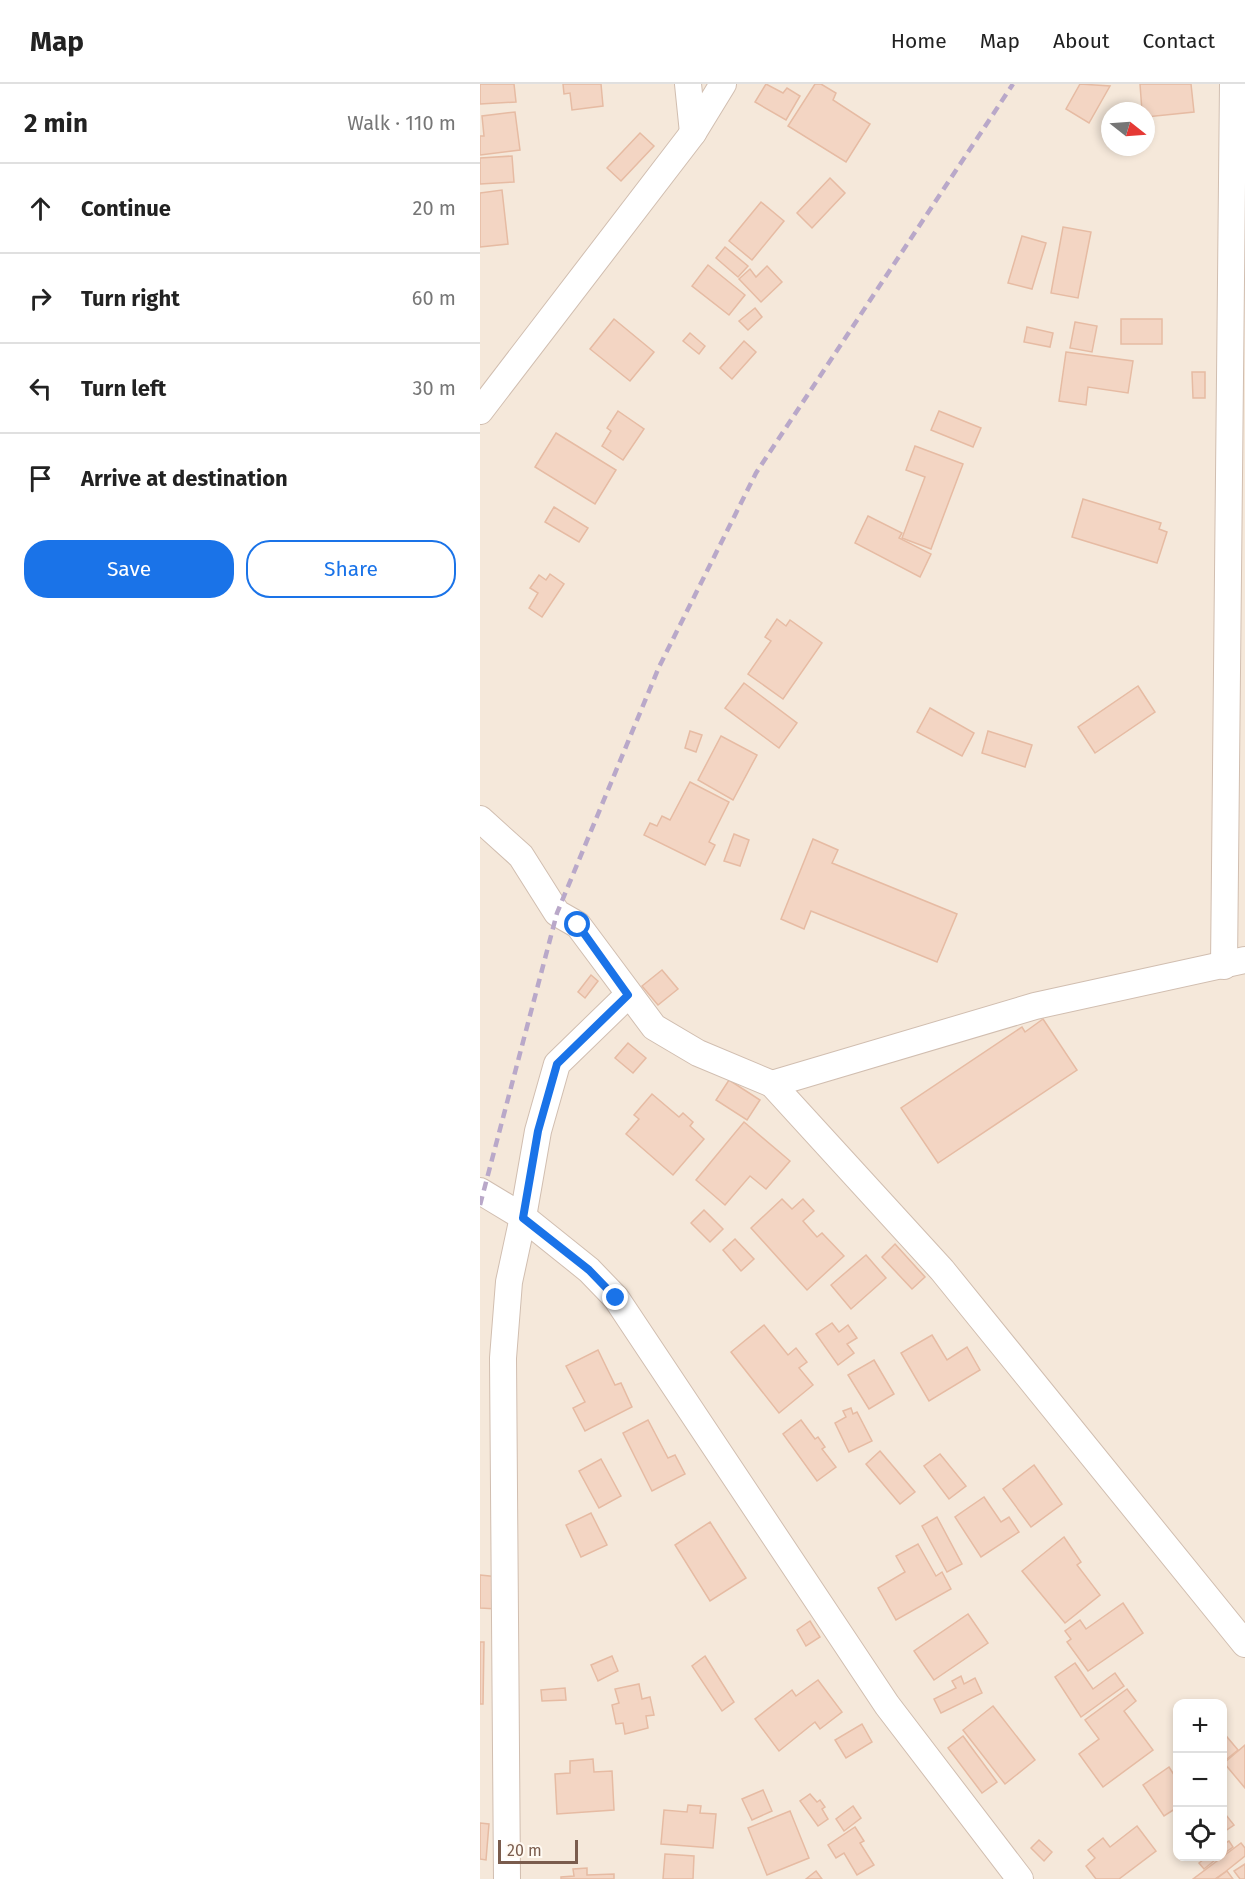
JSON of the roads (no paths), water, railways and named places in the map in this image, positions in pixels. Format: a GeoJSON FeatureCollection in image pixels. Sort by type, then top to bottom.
{"type":"FeatureCollection","features":[{"type":"Feature","properties":{"kind":"street"},"geometry":{"type":"LineString","coordinates":[[688,84],[693,133]]}},
{"type":"Feature","properties":{"kind":"street"},"geometry":{"type":"LineString","coordinates":[[480,411],[693,133],[723,84]]}},
{"type":"Feature","properties":{"kind":"street"},"geometry":{"type":"LineString","coordinates":[[772,1084],[1035,1006],[1235,963],[1233,84]]}},
{"type":"Feature","properties":{"kind":"street"},"geometry":{"type":"LineString","coordinates":[[480,819],[521,856],[557,913],[578,925],[654,1027],[698,1053],[772,1084],[942,1270],[1245,1644]]}},
{"type":"Feature","properties":{"kind":"street"},"geometry":{"type":"LineString","coordinates":[[507,1879],[503,1358],[509,1282],[538,1131],[557,1064],[628,995]]}},
{"type":"Feature","properties":{"kind":"street"},"geometry":{"type":"LineString","coordinates":[[480,1191],[523,1218],[589,1270],[616,1298],[887,1705],[1020,1879]]}},
{"type":"Feature","properties":{"kind":"railway"},"geometry":{"type":"LineString","coordinates":[[480,1205],[557,913],[659,667],[756,473],[1013,84]]}}]}
